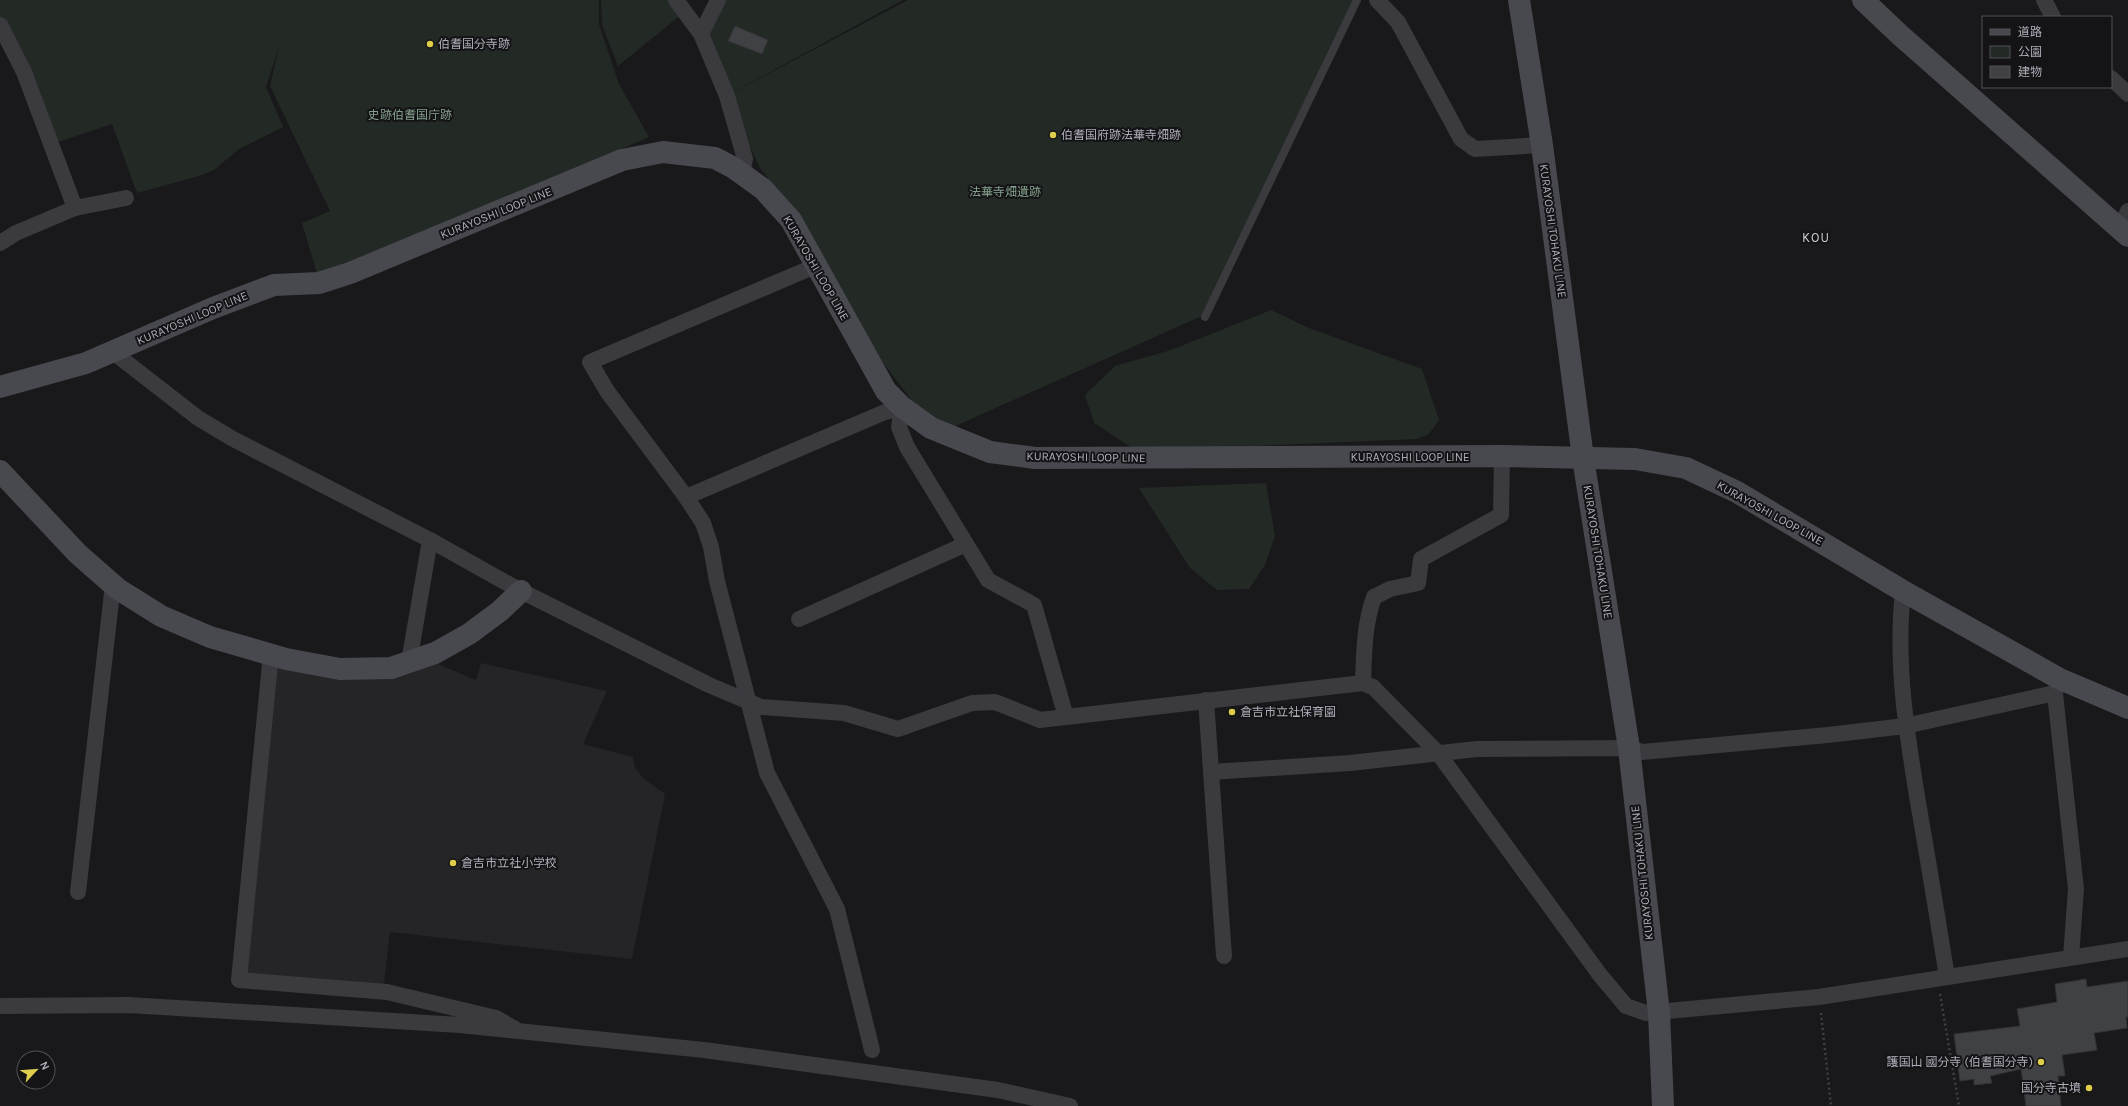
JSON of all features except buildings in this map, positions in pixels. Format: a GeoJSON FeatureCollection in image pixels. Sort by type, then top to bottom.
{"type":"FeatureCollection","features":[{"type":"Feature","properties":{"kind":"main road","name":"KURAYOSHI TOHAKU LINE"},"geometry":{"type":"LineString","coordinates":[[1519,0],[1542,146],[1583,458],[1629,748],[1659,1013],[1663,1106]]}},
{"type":"Feature","properties":{"kind":"main road"},"geometry":{"type":"LineString","coordinates":[[1863,0],[1900,36],[2125,226]]}},
{"type":"Feature","properties":{"kind":"main road","name":"KURAYOSHI LOOP LINE"},"geometry":{"type":"LineString","coordinates":[[0,387],[86,363],[213,308],[274,285],[319,283],[350,273],[622,160],[663,152],[693,154],[715,158],[742,174],[763,189],[791,220],[886,391],[902,407],[931,428],[990,452],[1035,458],[1502,456],[1636,459],[1686,468],[1737,492],[1904,591],[2057,686],[2128,708]]}},
{"type":"Feature","properties":{"kind":"main road"},"geometry":{"type":"LineString","coordinates":[[0,471],[78,554],[113,584],[161,616],[210,637],[271,654],[340,669],[391,668],[435,653],[469,634],[500,611],[521,591]]}},
{"type":"Feature","properties":{"kind":"street"},"geometry":{"type":"LineString","coordinates":[[676,0],[701,34],[727,96],[745,159],[742,174]]}},
{"type":"Feature","properties":{"kind":"street"},"geometry":{"type":"LineString","coordinates":[[701,34],[718,0]]}},
{"type":"Feature","properties":{"kind":"street"},"geometry":{"type":"LineString","coordinates":[[1377,0],[1398,22],[1461,138],[1476,149],[1542,146]]}},
{"type":"Feature","properties":{"kind":"street"},"geometry":{"type":"LineString","coordinates":[[2044,0],[2052,16]]}},
{"type":"Feature","properties":{"kind":"street"},"geometry":{"type":"LineString","coordinates":[[0,24],[24,72],[75,208]]}},
{"type":"Feature","properties":{"kind":"street"},"geometry":{"type":"LineString","coordinates":[[2112,79],[2128,94]]}},
{"type":"Feature","properties":{"kind":"street"},"geometry":{"type":"LineString","coordinates":[[0,243],[16,233],[75,208],[126,198]]}},
{"type":"Feature","properties":{"kind":"street"},"geometry":{"type":"LineString","coordinates":[[806,270],[590,362],[607,391],[686,496],[703,523],[711,547],[717,581],[750,702],[767,772],[837,909],[872,1050]]}},
{"type":"Feature","properties":{"kind":"street"},"geometry":{"type":"LineString","coordinates":[[113,352],[210,425],[274,460],[430,540],[521,591],[709,685],[761,707],[844,713],[898,729],[972,703],[995,702],[1040,720],[1363,683],[1373,687],[1438,753],[1600,975],[1626,1006],[1646,1013],[1820,997],[2128,949]]}},
{"type":"Feature","properties":{"kind":"street"},"geometry":{"type":"LineString","coordinates":[[686,496],[884,412],[902,407],[899,427],[907,447],[988,580],[1034,605],[1066,717]]}},
{"type":"Feature","properties":{"kind":"street"},"geometry":{"type":"LineString","coordinates":[[1363,683],[1364,637],[1369,611],[1374,597],[1390,589],[1418,583],[1421,559],[1501,515],[1502,456]]}},
{"type":"Feature","properties":{"kind":"street"},"geometry":{"type":"LineString","coordinates":[[409,662],[430,540]]}},
{"type":"Feature","properties":{"kind":"street"},"geometry":{"type":"LineString","coordinates":[[799,619],[966,544]]}},
{"type":"Feature","properties":{"kind":"street"},"geometry":{"type":"LineString","coordinates":[[78,892],[113,584]]}},
{"type":"Feature","properties":{"kind":"street"},"geometry":{"type":"LineString","coordinates":[[1904,591],[1901,614],[1901,670],[1905,726],[1942,978]]}},
{"type":"Feature","properties":{"kind":"street"},"geometry":{"type":"LineString","coordinates":[[271,654],[239,980],[387,992],[496,1018],[520,1032]]}},
{"type":"Feature","properties":{"kind":"street"},"geometry":{"type":"LineString","coordinates":[[1212,772],[1350,763],[1477,749],[1629,748],[1642,752],[1828,735],[1905,726],[2057,686],[2076,889],[2071,957]]}},
{"type":"Feature","properties":{"kind":"street"},"geometry":{"type":"LineString","coordinates":[[1206,700],[1224,956]]}},
{"type":"Feature","properties":{"kind":"street"},"geometry":{"type":"LineString","coordinates":[[0,1006],[128,1005],[460,1025],[704,1050],[865,1071],[998,1090],[1070,1106]]}},
{"type":"Feature","properties":{"kind":"lane"},"geometry":{"type":"LineString","coordinates":[[1205,317],[1357,0]]}},
{"type":"Feature","properties":{"kind":"path"},"geometry":{"type":"LineString","coordinates":[[1942,978],[1959,1106]]}},
{"type":"Feature","properties":{"kind":"path"},"geometry":{"type":"LineString","coordinates":[[1820,997],[1831,1106]]}},
{"type":"Feature","properties":{"kind":"shaded area","name":"倉吉市立社小学校"},"geometry":{"type":"Polygon","coordinates":[[[433,662],[476,680],[481,663],[607,691],[583,744],[633,757],[635,768],[643,778],[665,794],[632,959],[390,932],[384,984],[375,986],[247,976],[274,663],[370,678],[412,673],[433,662]]]}},
{"type":"Feature","properties":{"kind":"green space","name":"史跡伯耆国庁跡"},"geometry":{"type":"Polygon","coordinates":[[[0,0],[599,0],[599,24],[619,84],[649,137],[510,197],[317,274],[302,223],[330,211],[270,86],[279,47],[266,87],[283,127],[239,149],[214,170],[199,176],[137,193],[112,124],[55,143],[0,19],[0,0]]]}},
{"type":"Feature","properties":{"kind":"green space"},"geometry":{"type":"Polygon","coordinates":[[[601,0],[670,0],[682,14],[618,66],[602,25],[601,0]]]}},
{"type":"Feature","properties":{"kind":"green space"},"geometry":{"type":"Polygon","coordinates":[[[723,0],[903,0],[730,94],[706,41],[723,0]]]}},
{"type":"Feature","properties":{"kind":"green space","name":"法華寺畑遺跡"},"geometry":{"type":"Polygon","coordinates":[[[908,0],[1353,0],[1204,315],[951,428],[916,406],[872,348],[794,212],[760,168],[740,126],[730,94],[908,0]]]}},
{"type":"Feature","properties":{"kind":"green space"},"geometry":{"type":"Polygon","coordinates":[[[1271,310],[1309,328],[1422,369],[1439,420],[1429,434],[1417,439],[1137,451],[1094,423],[1085,395],[1115,366],[1171,350],[1271,310]]]}},
{"type":"Feature","properties":{"kind":"green space"},"geometry":{"type":"Polygon","coordinates":[[[1266,483],[1275,536],[1265,565],[1249,589],[1217,590],[1190,568],[1139,488],[1266,483]]]}},
{"type":"Feature","properties":{"kind":"place","name":"伯耆国分寺跡"},"geometry":{"type":"Point","coordinates":[430,44]}},
{"type":"Feature","properties":{"kind":"place","name":"伯耆国府跡法華寺畑跡"},"geometry":{"type":"Point","coordinates":[1053,135]}},
{"type":"Feature","properties":{"kind":"place","name":"倉吉市立社保育園"},"geometry":{"type":"Point","coordinates":[1232,712]}},
{"type":"Feature","properties":{"kind":"place","name":"倉吉市立社小学校"},"geometry":{"type":"Point","coordinates":[453,863]}},
{"type":"Feature","properties":{"kind":"place","name":"護国山 國分寺 (伯耆国分寺)"},"geometry":{"type":"Point","coordinates":[2041,1062]}},
{"type":"Feature","properties":{"kind":"place","name":"国分寺古墳"},"geometry":{"type":"Point","coordinates":[2089,1088]}},
{"type":"Feature","properties":{"kind":"district","name":"KOU"},"geometry":{"type":"Point","coordinates":[1816,237]}}]}
